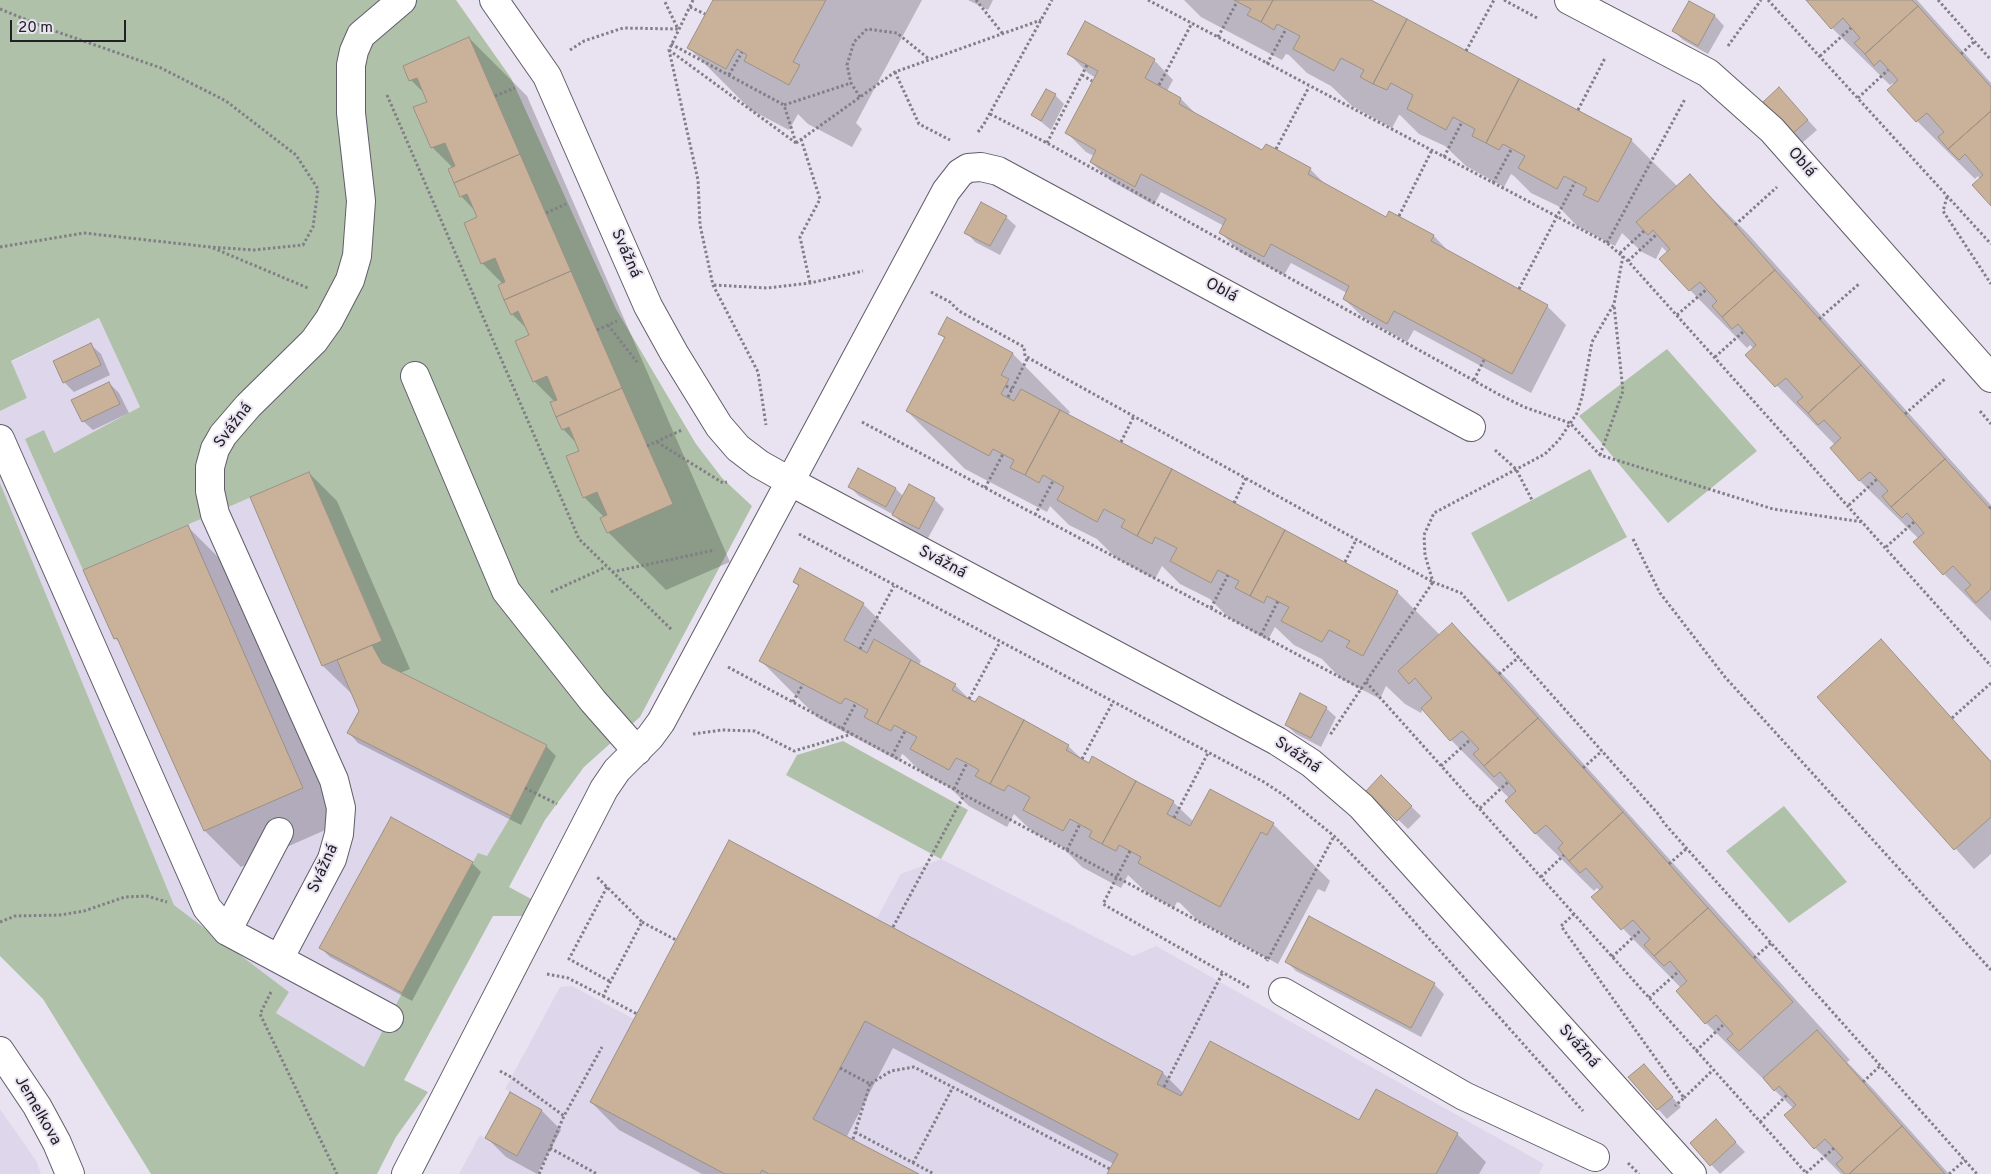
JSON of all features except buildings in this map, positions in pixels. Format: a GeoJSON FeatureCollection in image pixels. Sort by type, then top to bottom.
{"type":"FeatureCollection","features":[{"type":"Feature","properties":{"kind":"street","name":"Svážná"},"geometry":{"type":"LineString","coordinates":[[283,961],[332,859],[339,834],[341,808],[334,780],[215,514],[210,490],[210,467],[215,449],[234,421],[314,341],[329,320],[350,280],[357,256],[361,200],[351,113],[351,65],[354,51],[361,35],[402,0]]}},
{"type":"Feature","properties":{"kind":"street","name":"Svážná"},"geometry":{"type":"LineString","coordinates":[[494,0],[547,76],[648,306],[674,353],[719,426],[738,448],[759,464],[791,482],[1276,741],[1311,763],[1361,806],[1692,1174]]}},
{"type":"Feature","properties":{"kind":"street","name":"Oblá"},"geometry":{"type":"LineString","coordinates":[[1569,0],[1708,72],[1765,124],[1991,378]]}},
{"type":"Feature","properties":{"kind":"street","name":"Oblá"},"geometry":{"type":"LineString","coordinates":[[791,482],[946,191],[952,181],[968,168],[981,167],[998,170],[1471,427]]}},
{"type":"Feature","properties":{"kind":"street"},"geometry":{"type":"LineString","coordinates":[[416,376],[506,591],[593,701],[637,751]]}},
{"type":"Feature","properties":{"kind":"street"},"geometry":{"type":"LineString","coordinates":[[0,439],[207,908],[227,930],[389,1018]]}},
{"type":"Feature","properties":{"kind":"street"},"geometry":{"type":"LineString","coordinates":[[406,1174],[604,789],[617,770],[650,737],[661,722],[770,517],[791,482]]}},
{"type":"Feature","properties":{"kind":"street"},"geometry":{"type":"LineString","coordinates":[[227,930],[279,832]]}},
{"type":"Feature","properties":{"kind":"street"},"geometry":{"type":"LineString","coordinates":[[1283,992],[1464,1096],[1595,1157]]}},
{"type":"Feature","properties":{"kind":"street","name":"Jemelkova"},"geometry":{"type":"LineString","coordinates":[[0,1051],[37,1106],[57,1143],[70,1174]]}},
{"type":"Feature","properties":{"kind":"path"},"geometry":{"type":"LineString","coordinates":[[664,0],[678,29]]}},
{"type":"Feature","properties":{"kind":"path"},"geometry":{"type":"LineString","coordinates":[[694,0],[668,50],[698,180],[700,224],[713,285],[758,372],[766,431]]}},
{"type":"Feature","properties":{"kind":"path"},"geometry":{"type":"LineString","coordinates":[[976,0],[1003,34]]}},
{"type":"Feature","properties":{"kind":"path"},"geometry":{"type":"LineString","coordinates":[[974,136],[990,114],[1052,0]]}},
{"type":"Feature","properties":{"kind":"path"},"geometry":{"type":"LineString","coordinates":[[1148,0],[1558,216],[1607,243],[1621,254],[1849,505],[1991,666]]}},
{"type":"Feature","properties":{"kind":"path"},"geometry":{"type":"LineString","coordinates":[[1466,51],[1494,0]]}},
{"type":"Feature","properties":{"kind":"path"},"geometry":{"type":"LineString","coordinates":[[1504,0],[1546,23]]}},
{"type":"Feature","properties":{"kind":"path"},"geometry":{"type":"LineString","coordinates":[[1768,0],[1991,244]]}},
{"type":"Feature","properties":{"kind":"path"},"geometry":{"type":"LineString","coordinates":[[1938,0],[1991,60]]}},
{"type":"Feature","properties":{"kind":"path"},"geometry":{"type":"LineString","coordinates":[[1218,38],[1237,2]]}},
{"type":"Feature","properties":{"kind":"path"},"geometry":{"type":"LineString","coordinates":[[690,7],[705,14]]}},
{"type":"Feature","properties":{"kind":"path"},"geometry":{"type":"LineString","coordinates":[[0,9],[49,29],[161,68],[226,101],[296,155],[318,189],[313,227],[303,245],[254,250],[84,233],[0,247]]}},
{"type":"Feature","properties":{"kind":"path"},"geometry":{"type":"LineString","coordinates":[[796,143],[895,72],[1041,20]]}},
{"type":"Feature","properties":{"kind":"path"},"geometry":{"type":"LineString","coordinates":[[1159,85],[1192,23]]}},
{"type":"Feature","properties":{"kind":"path"},"geometry":{"type":"LineString","coordinates":[[541,68],[584,41],[623,28],[678,29]]}},
{"type":"Feature","properties":{"kind":"path"},"geometry":{"type":"LineString","coordinates":[[1820,56],[1851,28]]}},
{"type":"Feature","properties":{"kind":"path"},"geometry":{"type":"LineString","coordinates":[[860,97],[851,83],[847,65],[854,42],[867,29],[897,34],[929,60]]}},
{"type":"Feature","properties":{"kind":"path"},"geometry":{"type":"LineString","coordinates":[[1267,64],[1286,29]]}},
{"type":"Feature","properties":{"kind":"path"},"geometry":{"type":"LineString","coordinates":[[1961,54],[1975,42]]}},
{"type":"Feature","properties":{"kind":"path"},"geometry":{"type":"LineString","coordinates":[[671,44],[784,105],[796,143]]}},
{"type":"Feature","properties":{"kind":"path"},"geometry":{"type":"LineString","coordinates":[[668,50],[796,143]]}},
{"type":"Feature","properties":{"kind":"path"},"geometry":{"type":"LineString","coordinates":[[729,75],[742,52]]}},
{"type":"Feature","properties":{"kind":"path"},"geometry":{"type":"LineString","coordinates":[[1578,110],[1607,56]]}},
{"type":"Feature","properties":{"kind":"path"},"geometry":{"type":"LineString","coordinates":[[1047,143],[1087,65]]}},
{"type":"Feature","properties":{"kind":"path"},"geometry":{"type":"LineString","coordinates":[[1858,98],[1888,70]]}},
{"type":"Feature","properties":{"kind":"path"},"geometry":{"type":"LineString","coordinates":[[895,72],[919,124],[953,141]]}},
{"type":"Feature","properties":{"kind":"path"},"geometry":{"type":"LineString","coordinates":[[1082,75],[1092,82]]}},
{"type":"Feature","properties":{"kind":"path"},"geometry":{"type":"LineString","coordinates":[[784,105],[851,83]]}},
{"type":"Feature","properties":{"kind":"path"},"geometry":{"type":"LineString","coordinates":[[495,96],[518,87]]}},
{"type":"Feature","properties":{"kind":"path"},"geometry":{"type":"LineString","coordinates":[[1276,149],[1310,87]]}},
{"type":"Feature","properties":{"kind":"path"},"geometry":{"type":"LineString","coordinates":[[385,90],[579,539],[678,636]]}},
{"type":"Feature","properties":{"kind":"path"},"geometry":{"type":"LineString","coordinates":[[1607,243],[1685,99],[1691,92]]}},
{"type":"Feature","properties":{"kind":"path"},"geometry":{"type":"LineString","coordinates":[[1676,94],[1691,102]]}},
{"type":"Feature","properties":{"kind":"path"},"geometry":{"type":"LineString","coordinates":[[990,114],[1047,143],[1524,407],[1570,423],[1600,455],[1773,509],[1864,522]]}},
{"type":"Feature","properties":{"kind":"path"},"geometry":{"type":"LineString","coordinates":[[1444,157],[1462,122]]}},
{"type":"Feature","properties":{"kind":"path"},"geometry":{"type":"LineString","coordinates":[[801,140],[820,199],[800,237],[810,283]]}},
{"type":"Feature","properties":{"kind":"path"},"geometry":{"type":"LineString","coordinates":[[1493,183],[1512,148]]}},
{"type":"Feature","properties":{"kind":"path"},"geometry":{"type":"LineString","coordinates":[[1399,216],[1432,150]]}},
{"type":"Feature","properties":{"kind":"path"},"geometry":{"type":"LineString","coordinates":[[1735,225],[1778,187],[1771,180]]}},
{"type":"Feature","properties":{"kind":"path"},"geometry":{"type":"LineString","coordinates":[[1519,289],[1575,182]]}},
{"type":"Feature","properties":{"kind":"path"},"geometry":{"type":"LineString","coordinates":[[1947,196],[1943,211],[1991,284]]}},
{"type":"Feature","properties":{"kind":"path"},"geometry":{"type":"LineString","coordinates":[[546,213],[568,204]]}},
{"type":"Feature","properties":{"kind":"path"},"geometry":{"type":"LineString","coordinates":[[1600,455],[1622,391],[1614,304],[1621,254],[1644,231]]}},
{"type":"Feature","properties":{"kind":"path"},"geometry":{"type":"LineString","coordinates":[[1628,261],[1657,234]]}},
{"type":"Feature","properties":{"kind":"path"},"geometry":{"type":"LineString","coordinates":[[210,247],[340,301]]}},
{"type":"Feature","properties":{"kind":"path"},"geometry":{"type":"LineString","coordinates":[[713,285],[767,288],[810,283],[865,271]]}},
{"type":"Feature","properties":{"kind":"path"},"geometry":{"type":"LineString","coordinates":[[1819,319],[1862,281]]}},
{"type":"Feature","properties":{"kind":"path"},"geometry":{"type":"LineString","coordinates":[[1677,315],[1706,289]]}},
{"type":"Feature","properties":{"kind":"path"},"geometry":{"type":"LineString","coordinates":[[927,290],[950,302],[959,311],[1024,347],[1025,356],[1433,582],[1461,593],[1602,751],[1686,849],[1977,1174]]}},
{"type":"Feature","properties":{"kind":"path"},"geometry":{"type":"LineString","coordinates":[[1329,737],[1433,582],[1426,555],[1424,535],[1434,513],[1545,454],[1559,440],[1577,413],[1582,397],[1592,342],[1614,304]]}},
{"type":"Feature","properties":{"kind":"path"},"geometry":{"type":"LineString","coordinates":[[597,330],[614,322]]}},
{"type":"Feature","properties":{"kind":"path"},"geometry":{"type":"LineString","coordinates":[[608,325],[640,366]]}},
{"type":"Feature","properties":{"kind":"path"},"geometry":{"type":"LineString","coordinates":[[1715,358],[1744,331]]}},
{"type":"Feature","properties":{"kind":"path"},"geometry":{"type":"LineString","coordinates":[[1008,397],[1028,357]]}},
{"type":"Feature","properties":{"kind":"path"},"geometry":{"type":"LineString","coordinates":[[1474,380],[1484,360]]}},
{"type":"Feature","properties":{"kind":"path"},"geometry":{"type":"LineString","coordinates":[[1905,414],[1948,376],[1954,383]]}},
{"type":"Feature","properties":{"kind":"path"},"geometry":{"type":"LineString","coordinates":[[1006,386],[1012,389]]}},
{"type":"Feature","properties":{"kind":"path"},"geometry":{"type":"LineString","coordinates":[[1979,410],[1991,424]]}},
{"type":"Feature","properties":{"kind":"path"},"geometry":{"type":"LineString","coordinates":[[1121,442],[1134,416]]}},
{"type":"Feature","properties":{"kind":"path"},"geometry":{"type":"LineString","coordinates":[[858,421],[1362,689]]}},
{"type":"Feature","properties":{"kind":"path"},"geometry":{"type":"LineString","coordinates":[[1471,427],[1516,469],[1532,500]]}},
{"type":"Feature","properties":{"kind":"path"},"geometry":{"type":"LineString","coordinates":[[647,446],[676,433]]}},
{"type":"Feature","properties":{"kind":"path"},"geometry":{"type":"LineString","coordinates":[[657,442],[723,483],[731,481]]}},
{"type":"Feature","properties":{"kind":"path"},"geometry":{"type":"LineString","coordinates":[[985,488],[1003,454]]}},
{"type":"Feature","properties":{"kind":"path"},"geometry":{"type":"LineString","coordinates":[[1234,502],[1246,478]]}},
{"type":"Feature","properties":{"kind":"path"},"geometry":{"type":"LineString","coordinates":[[1849,505],[1877,479]]}},
{"type":"Feature","properties":{"kind":"path"},"geometry":{"type":"LineString","coordinates":[[1035,515],[1053,481]]}},
{"type":"Feature","properties":{"kind":"path"},"geometry":{"type":"LineString","coordinates":[[1886,547],[1914,522]]}},
{"type":"Feature","properties":{"kind":"path"},"geometry":{"type":"LineString","coordinates":[[796,532],[1264,782],[1285,796],[1334,836],[1385,889],[1587,1116]]}},
{"type":"Feature","properties":{"kind":"path"},"geometry":{"type":"LineString","coordinates":[[1633,539],[1660,593],[1725,677],[1991,970]]}},
{"type":"Feature","properties":{"kind":"path"},"geometry":{"type":"LineString","coordinates":[[1345,562],[1356,540]]}},
{"type":"Feature","properties":{"kind":"path"},"geometry":{"type":"LineString","coordinates":[[612,572],[718,549]]}},
{"type":"Feature","properties":{"kind":"path"},"geometry":{"type":"LineString","coordinates":[[559,589],[606,566]]}},
{"type":"Feature","properties":{"kind":"path"},"geometry":{"type":"LineString","coordinates":[[1211,608],[1228,575]]}},
{"type":"Feature","properties":{"kind":"path"},"geometry":{"type":"LineString","coordinates":[[860,649],[894,586]]}},
{"type":"Feature","properties":{"kind":"path"},"geometry":{"type":"LineString","coordinates":[[1261,635],[1278,601]]}},
{"type":"Feature","properties":{"kind":"path"},"geometry":{"type":"LineString","coordinates":[[969,699],[1000,642]]}},
{"type":"Feature","properties":{"kind":"path"},"geometry":{"type":"LineString","coordinates":[[1499,674],[1518,657]]}},
{"type":"Feature","properties":{"kind":"path"},"geometry":{"type":"LineString","coordinates":[[720,663],[1116,877],[1267,961],[1334,836]]}},
{"type":"Feature","properties":{"kind":"path"},"geometry":{"type":"LineString","coordinates":[[1366,682],[1806,1174],[1834,1148]]}},
{"type":"Feature","properties":{"kind":"path"},"geometry":{"type":"LineString","coordinates":[[793,702],[803,684]]}},
{"type":"Feature","properties":{"kind":"path"},"geometry":{"type":"LineString","coordinates":[[1952,718],[1991,684]]}},
{"type":"Feature","properties":{"kind":"path"},"geometry":{"type":"LineString","coordinates":[[1082,759],[1113,702]]}},
{"type":"Feature","properties":{"kind":"path"},"geometry":{"type":"LineString","coordinates":[[842,729],[856,703]]}},
{"type":"Feature","properties":{"kind":"path"},"geometry":{"type":"LineString","coordinates":[[685,736],[722,730],[756,731],[794,751],[852,734]]}},
{"type":"Feature","properties":{"kind":"path"},"geometry":{"type":"LineString","coordinates":[[892,756],[905,730]]}},
{"type":"Feature","properties":{"kind":"path"},"geometry":{"type":"LineString","coordinates":[[1441,766],[1470,740]]}},
{"type":"Feature","properties":{"kind":"path"},"geometry":{"type":"LineString","coordinates":[[1583,768],[1602,751]]}},
{"type":"Feature","properties":{"kind":"path"},"geometry":{"type":"LineString","coordinates":[[1174,818],[1208,752]]}},
{"type":"Feature","properties":{"kind":"path"},"geometry":{"type":"LineString","coordinates":[[954,789],[967,763]]}},
{"type":"Feature","properties":{"kind":"path"},"geometry":{"type":"LineString","coordinates":[[1480,808],[1508,782]]}},
{"type":"Feature","properties":{"kind":"path"},"geometry":{"type":"LineString","coordinates":[[525,788],[559,805]]}},
{"type":"Feature","properties":{"kind":"path"},"geometry":{"type":"LineString","coordinates":[[893,927],[964,795]]}},
{"type":"Feature","properties":{"kind":"path"},"geometry":{"type":"LineString","coordinates":[[1066,850],[1080,824]]}},
{"type":"Feature","properties":{"kind":"path"},"geometry":{"type":"LineString","coordinates":[[1669,864],[1686,849]]}},
{"type":"Feature","properties":{"kind":"path"},"geometry":{"type":"LineString","coordinates":[[1130,851],[1103,904],[1252,989]]}},
{"type":"Feature","properties":{"kind":"path"},"geometry":{"type":"LineString","coordinates":[[1540,877],[1564,855]]}},
{"type":"Feature","properties":{"kind":"path"},"geometry":{"type":"LineString","coordinates":[[591,871],[642,922],[676,940]]}},
{"type":"Feature","properties":{"kind":"path"},"geometry":{"type":"LineString","coordinates":[[607,887],[568,959],[611,982]]}},
{"type":"Feature","properties":{"kind":"path"},"geometry":{"type":"LineString","coordinates":[[0,922],[15,916],[84,911],[125,897],[147,896],[180,906],[207,908]]}},
{"type":"Feature","properties":{"kind":"path"},"geometry":{"type":"LineString","coordinates":[[1574,914],[1562,926],[1684,1098]]}},
{"type":"Feature","properties":{"kind":"path"},"geometry":{"type":"LineString","coordinates":[[603,996],[642,922]]}},
{"type":"Feature","properties":{"kind":"path"},"geometry":{"type":"LineString","coordinates":[[1612,957],[1641,930]]}},
{"type":"Feature","properties":{"kind":"path"},"geometry":{"type":"LineString","coordinates":[[1754,958],[1770,943]]}},
{"type":"Feature","properties":{"kind":"path"},"geometry":{"type":"LineString","coordinates":[[283,961],[260,1014],[336,1174]]}},
{"type":"Feature","properties":{"kind":"path"},"geometry":{"type":"LineString","coordinates":[[1649,998],[1679,971]]}},
{"type":"Feature","properties":{"kind":"path"},"geometry":{"type":"LineString","coordinates":[[1164,1087],[1223,972]]}},
{"type":"Feature","properties":{"kind":"path"},"geometry":{"type":"LineString","coordinates":[[544,973],[568,978],[637,1014]]}},
{"type":"Feature","properties":{"kind":"path"},"geometry":{"type":"LineString","coordinates":[[1696,1051],[1724,1024]]}},
{"type":"Feature","properties":{"kind":"path"},"geometry":{"type":"LineString","coordinates":[[539,1174],[564,1116],[602,1048]]}},
{"type":"Feature","properties":{"kind":"path"},"geometry":{"type":"LineString","coordinates":[[1863,1082],[1881,1065]]}},
{"type":"Feature","properties":{"kind":"path"},"geometry":{"type":"LineString","coordinates":[[853,1139],[870,1084],[891,1071],[914,1066],[1110,1169]]}},
{"type":"Feature","properties":{"kind":"path"},"geometry":{"type":"LineString","coordinates":[[840,1068],[870,1084]]}},
{"type":"Feature","properties":{"kind":"path"},"geometry":{"type":"LineString","coordinates":[[500,1070],[564,1116]]}},
{"type":"Feature","properties":{"kind":"path"},"geometry":{"type":"LineString","coordinates":[[1672,1109],[1713,1070]]}},
{"type":"Feature","properties":{"kind":"path"},"geometry":{"type":"LineString","coordinates":[[913,1163],[953,1087]]}},
{"type":"Feature","properties":{"kind":"path"},"geometry":{"type":"LineString","coordinates":[[1760,1122],[1787,1096]]}},
{"type":"Feature","properties":{"kind":"path"},"geometry":{"type":"LineString","coordinates":[[855,1132],[934,1174]]}},
{"type":"Feature","properties":{"kind":"path"},"geometry":{"type":"LineString","coordinates":[[550,1148],[597,1174]]}},
{"type":"Feature","properties":{"kind":"path"},"geometry":{"type":"LineString","coordinates":[[1626,1160],[1639,1174]]}},
{"type":"Feature","properties":{"kind":"path"},"geometry":{"type":"LineString","coordinates":[[1949,1174],[1965,1160]]}},
{"type":"Feature","properties":{"kind":"shaded area"},"geometry":{"type":"Polygon","coordinates":[[[100,318],[140,407],[54,453],[83,569],[309,472],[382,641],[547,745],[511,816],[487,856],[478,854],[402,993],[364,1068],[276,1013],[289,992],[174,905],[0,483],[0,411],[27,398],[11,362],[100,318]]]}},
{"type":"Feature","properties":{"kind":"shaded area"},"geometry":{"type":"Polygon","coordinates":[[[729,840],[877,918],[901,874],[941,859],[1133,956],[1156,946],[1544,1164],[1539,1174],[459,1174],[480,1135],[485,1138],[510,1092],[505,1089],[560,987],[572,986],[634,1019],[729,840]]]}},
{"type":"Feature","properties":{"kind":"shaded area"},"geometry":{"type":"Polygon","coordinates":[[[0,1109],[37,1162],[41,1174],[0,1174],[0,1109]]]}},
{"type":"Feature","properties":{"kind":"green space"},"geometry":{"type":"Polygon","coordinates":[[[0,0],[456,0],[511,78],[616,309],[696,444],[722,478],[752,506],[640,717],[584,767],[545,820],[509,887],[533,900],[525,916],[493,916],[404,1080],[428,1092],[396,1137],[377,1174],[151,1174],[43,999],[0,956],[0,483],[174,905],[289,992],[276,1013],[364,1067],[478,853],[487,856],[511,816],[547,745],[382,663],[372,645],[382,640],[309,472],[83,570],[25,439],[44,430],[54,453],[140,407],[99,318],[11,361],[27,398],[0,411],[0,0]]]}},
{"type":"Feature","properties":{"kind":"green space"},"geometry":{"type":"Polygon","coordinates":[[[1667,349],[1757,451],[1668,523],[1579,416],[1667,349]]]}},
{"type":"Feature","properties":{"kind":"green space"},"geometry":{"type":"Polygon","coordinates":[[[1590,469],[1627,537],[1508,602],[1471,533],[1590,469]]]}},
{"type":"Feature","properties":{"kind":"green space"},"geometry":{"type":"Polygon","coordinates":[[[843,741],[968,810],[941,859],[786,775],[797,755],[843,741]]]}},
{"type":"Feature","properties":{"kind":"green space"},"geometry":{"type":"Polygon","coordinates":[[[1784,806],[1847,882],[1789,923],[1726,851],[1784,806]]]}}]}
